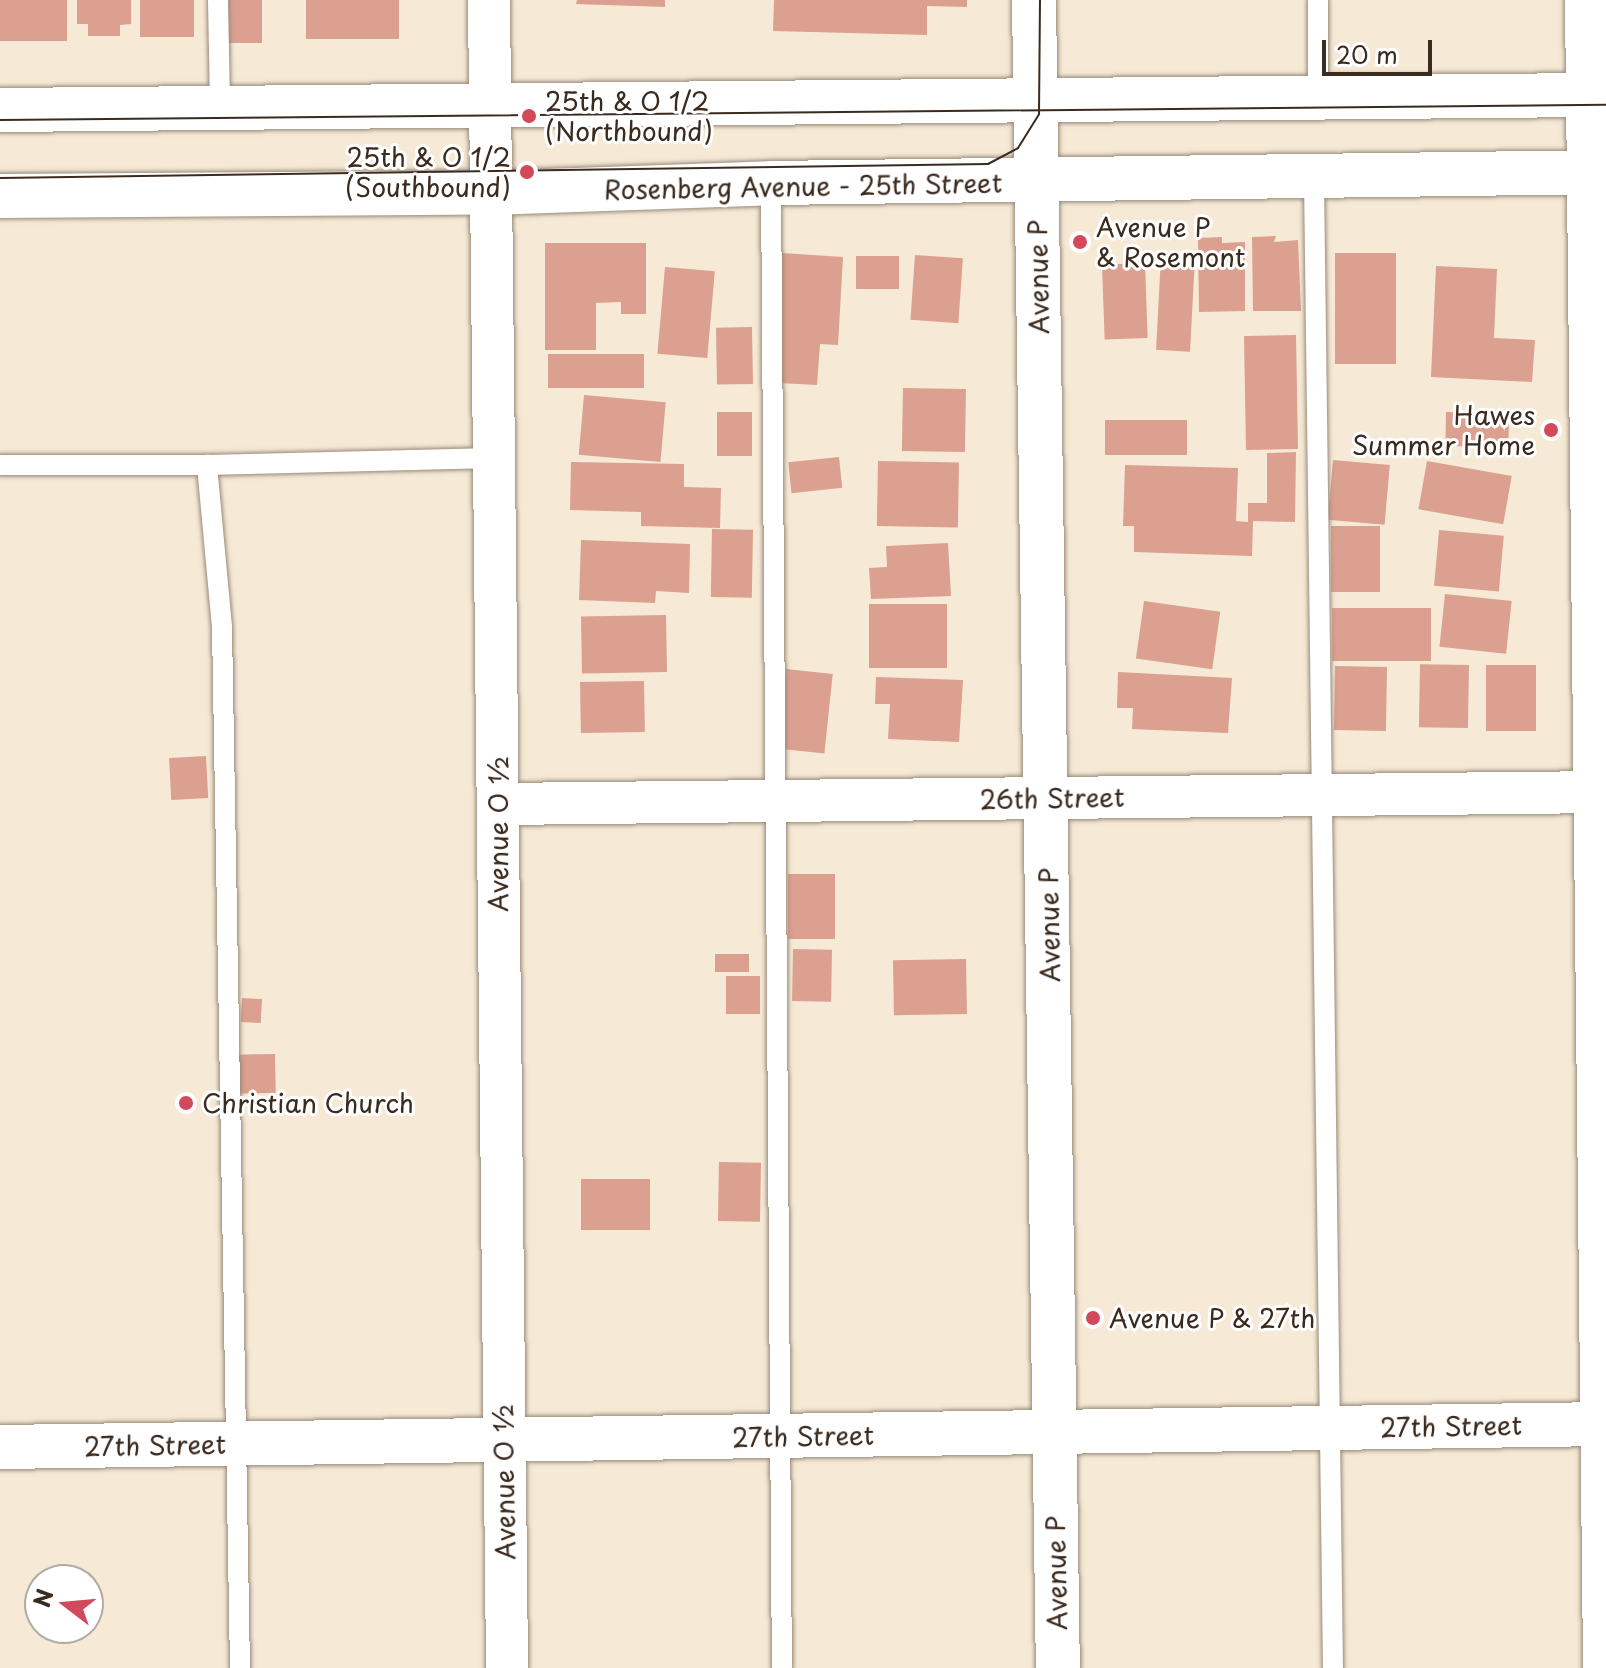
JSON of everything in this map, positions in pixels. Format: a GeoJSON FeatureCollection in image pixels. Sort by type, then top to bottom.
{"type":"FeatureCollection","features":[{"type":"Feature","properties":{"kind":"main road","name":"Avenue P"},"geometry":{"type":"LineString","coordinates":[[1034,0],[1048,798],[1058,1668]]}},
{"type":"Feature","properties":{"kind":"main road"},"geometry":{"type":"LineString","coordinates":[[0,110],[489,103],[1596,95]]}},
{"type":"Feature","properties":{"kind":"main road","name":"Rosenberg Avenue - 25th Street"},"geometry":{"type":"LineString","coordinates":[[0,196],[490,193],[771,183],[1314,179],[1596,172]]}},
{"type":"Feature","properties":{"kind":"main road","name":"27th Street"},"geometry":{"type":"LineString","coordinates":[[0,1447],[1604,1424]]}},
{"type":"Feature","properties":{"kind":"street","name":"Avenue O ½"},"geometry":{"type":"LineString","coordinates":[[489,0],[507,1668]]}},
{"type":"Feature","properties":{"kind":"street"},"geometry":{"type":"LineString","coordinates":[[1586,0],[1596,95],[1604,1668]]}},
{"type":"Feature","properties":{"kind":"street","name":"26th Street"},"geometry":{"type":"LineString","coordinates":[[498,804],[1600,792]]}},
{"type":"Feature","properties":{"kind":"lane"},"geometry":{"type":"LineString","coordinates":[[218,0],[220,108]]}},
{"type":"Feature","properties":{"kind":"lane"},"geometry":{"type":"LineString","coordinates":[[1318,0],[1318,98]]}},
{"type":"Feature","properties":{"kind":"lane"},"geometry":{"type":"LineString","coordinates":[[1314,179],[1333,1668]]}},
{"type":"Feature","properties":{"kind":"lane"},"geometry":{"type":"LineString","coordinates":[[771,183],[782,1668]]}},
{"type":"Feature","properties":{"kind":"lane"},"geometry":{"type":"LineString","coordinates":[[0,465],[207,465],[494,458]]}},
{"type":"Feature","properties":{"kind":"lane"},"geometry":{"type":"LineString","coordinates":[[207,465],[222,627],[240,1668]]}},
{"type":"Feature","properties":{"kind":"building"},"geometry":{"type":"Polygon","coordinates":[[[0,0],[67,0],[67,41],[0,41],[0,0]]]}},
{"type":"Feature","properties":{"kind":"building"},"geometry":{"type":"Polygon","coordinates":[[[77,0],[131,0],[131,24],[120,25],[120,36],[88,36],[88,24],[77,24],[77,0]]]}},
{"type":"Feature","properties":{"kind":"building"},"geometry":{"type":"Polygon","coordinates":[[[140,0],[194,0],[194,37],[140,37],[140,0]]]}},
{"type":"Feature","properties":{"kind":"building"},"geometry":{"type":"Polygon","coordinates":[[[227,0],[262,0],[262,43],[227,43],[227,0]]]}},
{"type":"Feature","properties":{"kind":"building"},"geometry":{"type":"Polygon","coordinates":[[[306,0],[399,0],[399,39],[306,39],[306,0]]]}},
{"type":"Feature","properties":{"kind":"building"},"geometry":{"type":"Polygon","coordinates":[[[577,0],[665,0],[665,7],[576,4],[577,0]]]}},
{"type":"Feature","properties":{"kind":"building"},"geometry":{"type":"Polygon","coordinates":[[[774,0],[967,0],[967,7],[927,6],[927,35],[773,31],[774,0]]]}},
{"type":"Feature","properties":{"kind":"building"},"geometry":{"type":"Polygon","coordinates":[[[1276,236],[1274,242],[1298,240],[1301,311],[1253,311],[1252,237],[1276,236]]]}},
{"type":"Feature","properties":{"kind":"building"},"geometry":{"type":"Polygon","coordinates":[[[1222,237],[1222,243],[1245,242],[1245,311],[1199,312],[1198,238],[1222,237]]]}},
{"type":"Feature","properties":{"kind":"building"},"geometry":{"type":"Polygon","coordinates":[[[545,243],[646,243],[646,314],[621,314],[621,302],[596,303],[596,350],[545,350],[545,243]]]}},
{"type":"Feature","properties":{"kind":"building"},"geometry":{"type":"Polygon","coordinates":[[[782,253],[843,257],[838,345],[820,344],[817,385],[778,383],[782,253]]]}},
{"type":"Feature","properties":{"kind":"building"},"geometry":{"type":"Polygon","coordinates":[[[1335,253],[1396,253],[1396,364],[1335,364],[1335,253]]]}},
{"type":"Feature","properties":{"kind":"building"},"geometry":{"type":"Polygon","coordinates":[[[915,255],[963,258],[958,323],[910,320],[915,255]]]}},
{"type":"Feature","properties":{"kind":"building"},"geometry":{"type":"Polygon","coordinates":[[[856,256],[899,256],[899,289],[856,289],[856,256]]]}},
{"type":"Feature","properties":{"kind":"building"},"geometry":{"type":"Polygon","coordinates":[[[1161,256],[1195,258],[1190,352],[1156,350],[1161,256]]]}},
{"type":"Feature","properties":{"kind":"building"},"geometry":{"type":"Polygon","coordinates":[[[1145,263],[1148,338],[1105,339],[1102,265],[1145,263]]]}},
{"type":"Feature","properties":{"kind":"building"},"geometry":{"type":"Polygon","coordinates":[[[1436,266],[1497,269],[1494,338],[1535,340],[1532,382],[1431,377],[1436,266]]]}},
{"type":"Feature","properties":{"kind":"building"},"geometry":{"type":"Polygon","coordinates":[[[665,267],[715,271],[707,358],[657,354],[665,267]]]}},
{"type":"Feature","properties":{"kind":"building"},"geometry":{"type":"Polygon","coordinates":[[[752,327],[753,384],[717,385],[716,328],[752,327]]]}},
{"type":"Feature","properties":{"kind":"building"},"geometry":{"type":"Polygon","coordinates":[[[1296,335],[1298,449],[1246,450],[1244,336],[1296,335]]]}},
{"type":"Feature","properties":{"kind":"building"},"geometry":{"type":"Polygon","coordinates":[[[548,354],[644,354],[644,388],[548,388],[548,354]]]}},
{"type":"Feature","properties":{"kind":"building"},"geometry":{"type":"Polygon","coordinates":[[[903,388],[966,389],[965,452],[902,451],[903,388]]]}},
{"type":"Feature","properties":{"kind":"building"},"geometry":{"type":"Polygon","coordinates":[[[584,395],[666,402],[660,462],[579,455],[584,395]]]}},
{"type":"Feature","properties":{"kind":"building"},"geometry":{"type":"Polygon","coordinates":[[[717,412],[752,412],[752,456],[717,456],[717,412]]]}},
{"type":"Feature","properties":{"kind":"building"},"geometry":{"type":"Polygon","coordinates":[[[1446,412],[1509,413],[1508,447],[1445,446],[1446,412]]]}},
{"type":"Feature","properties":{"kind":"building"},"geometry":{"type":"Polygon","coordinates":[[[1105,420],[1187,420],[1187,455],[1105,455],[1105,420]]]}},
{"type":"Feature","properties":{"kind":"building"},"geometry":{"type":"Polygon","coordinates":[[[1296,452],[1295,522],[1253,521],[1252,556],[1134,552],[1134,526],[1123,526],[1125,465],[1238,468],[1236,521],[1248,522],[1248,503],[1267,503],[1267,453],[1296,452]]]}},
{"type":"Feature","properties":{"kind":"building"},"geometry":{"type":"Polygon","coordinates":[[[839,457],[842,488],[792,493],[788,462],[839,457]]]}},
{"type":"Feature","properties":{"kind":"building"},"geometry":{"type":"Polygon","coordinates":[[[1333,460],[1390,465],[1385,525],[1328,520],[1333,460]]]}},
{"type":"Feature","properties":{"kind":"building"},"geometry":{"type":"Polygon","coordinates":[[[878,461],[959,462],[958,527],[877,526],[878,461]]]}},
{"type":"Feature","properties":{"kind":"building"},"geometry":{"type":"Polygon","coordinates":[[[1427,461],[1512,476],[1503,524],[1418,509],[1427,461]]]}},
{"type":"Feature","properties":{"kind":"building"},"geometry":{"type":"Polygon","coordinates":[[[571,462],[684,464],[684,487],[721,488],[720,528],[641,526],[641,512],[570,510],[571,462]]]}},
{"type":"Feature","properties":{"kind":"building"},"geometry":{"type":"Polygon","coordinates":[[[1331,526],[1380,526],[1380,592],[1331,592],[1331,526]]]}},
{"type":"Feature","properties":{"kind":"building"},"geometry":{"type":"Polygon","coordinates":[[[712,529],[753,530],[752,598],[711,597],[712,529]]]}},
{"type":"Feature","properties":{"kind":"building"},"geometry":{"type":"Polygon","coordinates":[[[1439,530],[1504,536],[1499,591],[1434,586],[1439,530]]]}},
{"type":"Feature","properties":{"kind":"building"},"geometry":{"type":"Polygon","coordinates":[[[581,540],[690,544],[689,593],[656,591],[655,603],[579,600],[581,540]]]}},
{"type":"Feature","properties":{"kind":"building"},"geometry":{"type":"Polygon","coordinates":[[[948,543],[951,596],[871,599],[869,568],[887,567],[886,546],[948,543]]]}},
{"type":"Feature","properties":{"kind":"building"},"geometry":{"type":"Polygon","coordinates":[[[1445,594],[1512,601],[1506,654],[1439,647],[1445,594]]]}},
{"type":"Feature","properties":{"kind":"building"},"geometry":{"type":"Polygon","coordinates":[[[1144,601],[1220,612],[1212,669],[1136,658],[1144,601]]]}},
{"type":"Feature","properties":{"kind":"building"},"geometry":{"type":"Polygon","coordinates":[[[869,604],[947,604],[947,668],[869,668],[869,604]]]}},
{"type":"Feature","properties":{"kind":"building"},"geometry":{"type":"Polygon","coordinates":[[[1332,608],[1431,608],[1431,661],[1332,661],[1332,608]]]}},
{"type":"Feature","properties":{"kind":"building"},"geometry":{"type":"Polygon","coordinates":[[[666,615],[667,672],[582,673],[581,616],[666,615]]]}},
{"type":"Feature","properties":{"kind":"building"},"geometry":{"type":"Polygon","coordinates":[[[1420,664],[1469,665],[1468,728],[1419,727],[1420,664]]]}},
{"type":"Feature","properties":{"kind":"building"},"geometry":{"type":"Polygon","coordinates":[[[1486,665],[1536,665],[1536,731],[1486,731],[1486,665]]]}},
{"type":"Feature","properties":{"kind":"building"},"geometry":{"type":"Polygon","coordinates":[[[1335,666],[1387,667],[1386,731],[1334,730],[1335,666]]]}},
{"type":"Feature","properties":{"kind":"building"},"geometry":{"type":"Polygon","coordinates":[[[786,669],[833,674],[824,753],[778,749],[786,669]]]}},
{"type":"Feature","properties":{"kind":"building"},"geometry":{"type":"Polygon","coordinates":[[[1118,672],[1232,678],[1228,733],[1132,729],[1133,708],[1117,708],[1118,672]]]}},
{"type":"Feature","properties":{"kind":"building"},"geometry":{"type":"Polygon","coordinates":[[[876,677],[963,680],[959,742],[888,739],[890,704],[875,704],[876,677]]]}},
{"type":"Feature","properties":{"kind":"building"},"geometry":{"type":"Polygon","coordinates":[[[644,681],[645,732],[581,733],[580,682],[644,681]]]}},
{"type":"Feature","properties":{"kind":"building"},"geometry":{"type":"Polygon","coordinates":[[[206,756],[208,798],[171,800],[169,758],[206,756]]]}},
{"type":"Feature","properties":{"kind":"building"},"geometry":{"type":"Polygon","coordinates":[[[788,874],[835,874],[835,939],[788,939],[788,874]]]}},
{"type":"Feature","properties":{"kind":"building"},"geometry":{"type":"Polygon","coordinates":[[[793,949],[832,950],[831,1002],[792,1001],[793,949]]]}},
{"type":"Feature","properties":{"kind":"building"},"geometry":{"type":"Polygon","coordinates":[[[715,954],[749,954],[749,972],[715,972],[715,954]]]}},
{"type":"Feature","properties":{"kind":"building"},"geometry":{"type":"Polygon","coordinates":[[[966,959],[967,1014],[894,1015],[893,960],[966,959]]]}},
{"type":"Feature","properties":{"kind":"building"},"geometry":{"type":"Polygon","coordinates":[[[726,976],[760,976],[760,1014],[726,1014],[726,976]]]}},
{"type":"Feature","properties":{"kind":"building"},"geometry":{"type":"Polygon","coordinates":[[[242,998],[262,999],[261,1023],[241,1022],[242,998]]]}},
{"type":"Feature","properties":{"kind":"building"},"geometry":{"type":"Polygon","coordinates":[[[275,1054],[276,1093],[238,1094],[237,1055],[275,1054]]]}},
{"type":"Feature","properties":{"kind":"building"},"geometry":{"type":"Polygon","coordinates":[[[719,1162],[761,1163],[760,1222],[718,1221],[719,1162]]]}},
{"type":"Feature","properties":{"kind":"building"},"geometry":{"type":"Polygon","coordinates":[[[581,1179],[650,1179],[650,1230],[581,1230],[581,1179]]]}},
{"type":"Feature","properties":{"kind":"tram line"},"geometry":{"type":"LineString","coordinates":[[0,178],[988,164],[1018,148],[1039,114],[1040,0]]}},
{"type":"Feature","properties":{"kind":"tram line"},"geometry":{"type":"LineString","coordinates":[[0,120],[1606,105]]}},
{"type":"Feature","properties":{"kind":"place","name":"25th & O 1/2 (Northbound)"},"geometry":{"type":"Point","coordinates":[529,116]}},
{"type":"Feature","properties":{"kind":"place","name":"25th & O 1/2 (Southbound)"},"geometry":{"type":"Point","coordinates":[527,172]}},
{"type":"Feature","properties":{"kind":"place","name":"Avenue P & Rosemont"},"geometry":{"type":"Point","coordinates":[1080,242]}},
{"type":"Feature","properties":{"kind":"place","name":"Hawes Summer Home"},"geometry":{"type":"Point","coordinates":[1551,430]}},
{"type":"Feature","properties":{"kind":"place","name":"Christian Church"},"geometry":{"type":"Point","coordinates":[186,1103]}},
{"type":"Feature","properties":{"kind":"place","name":"Avenue P & 27th"},"geometry":{"type":"Point","coordinates":[1093,1318]}}]}
